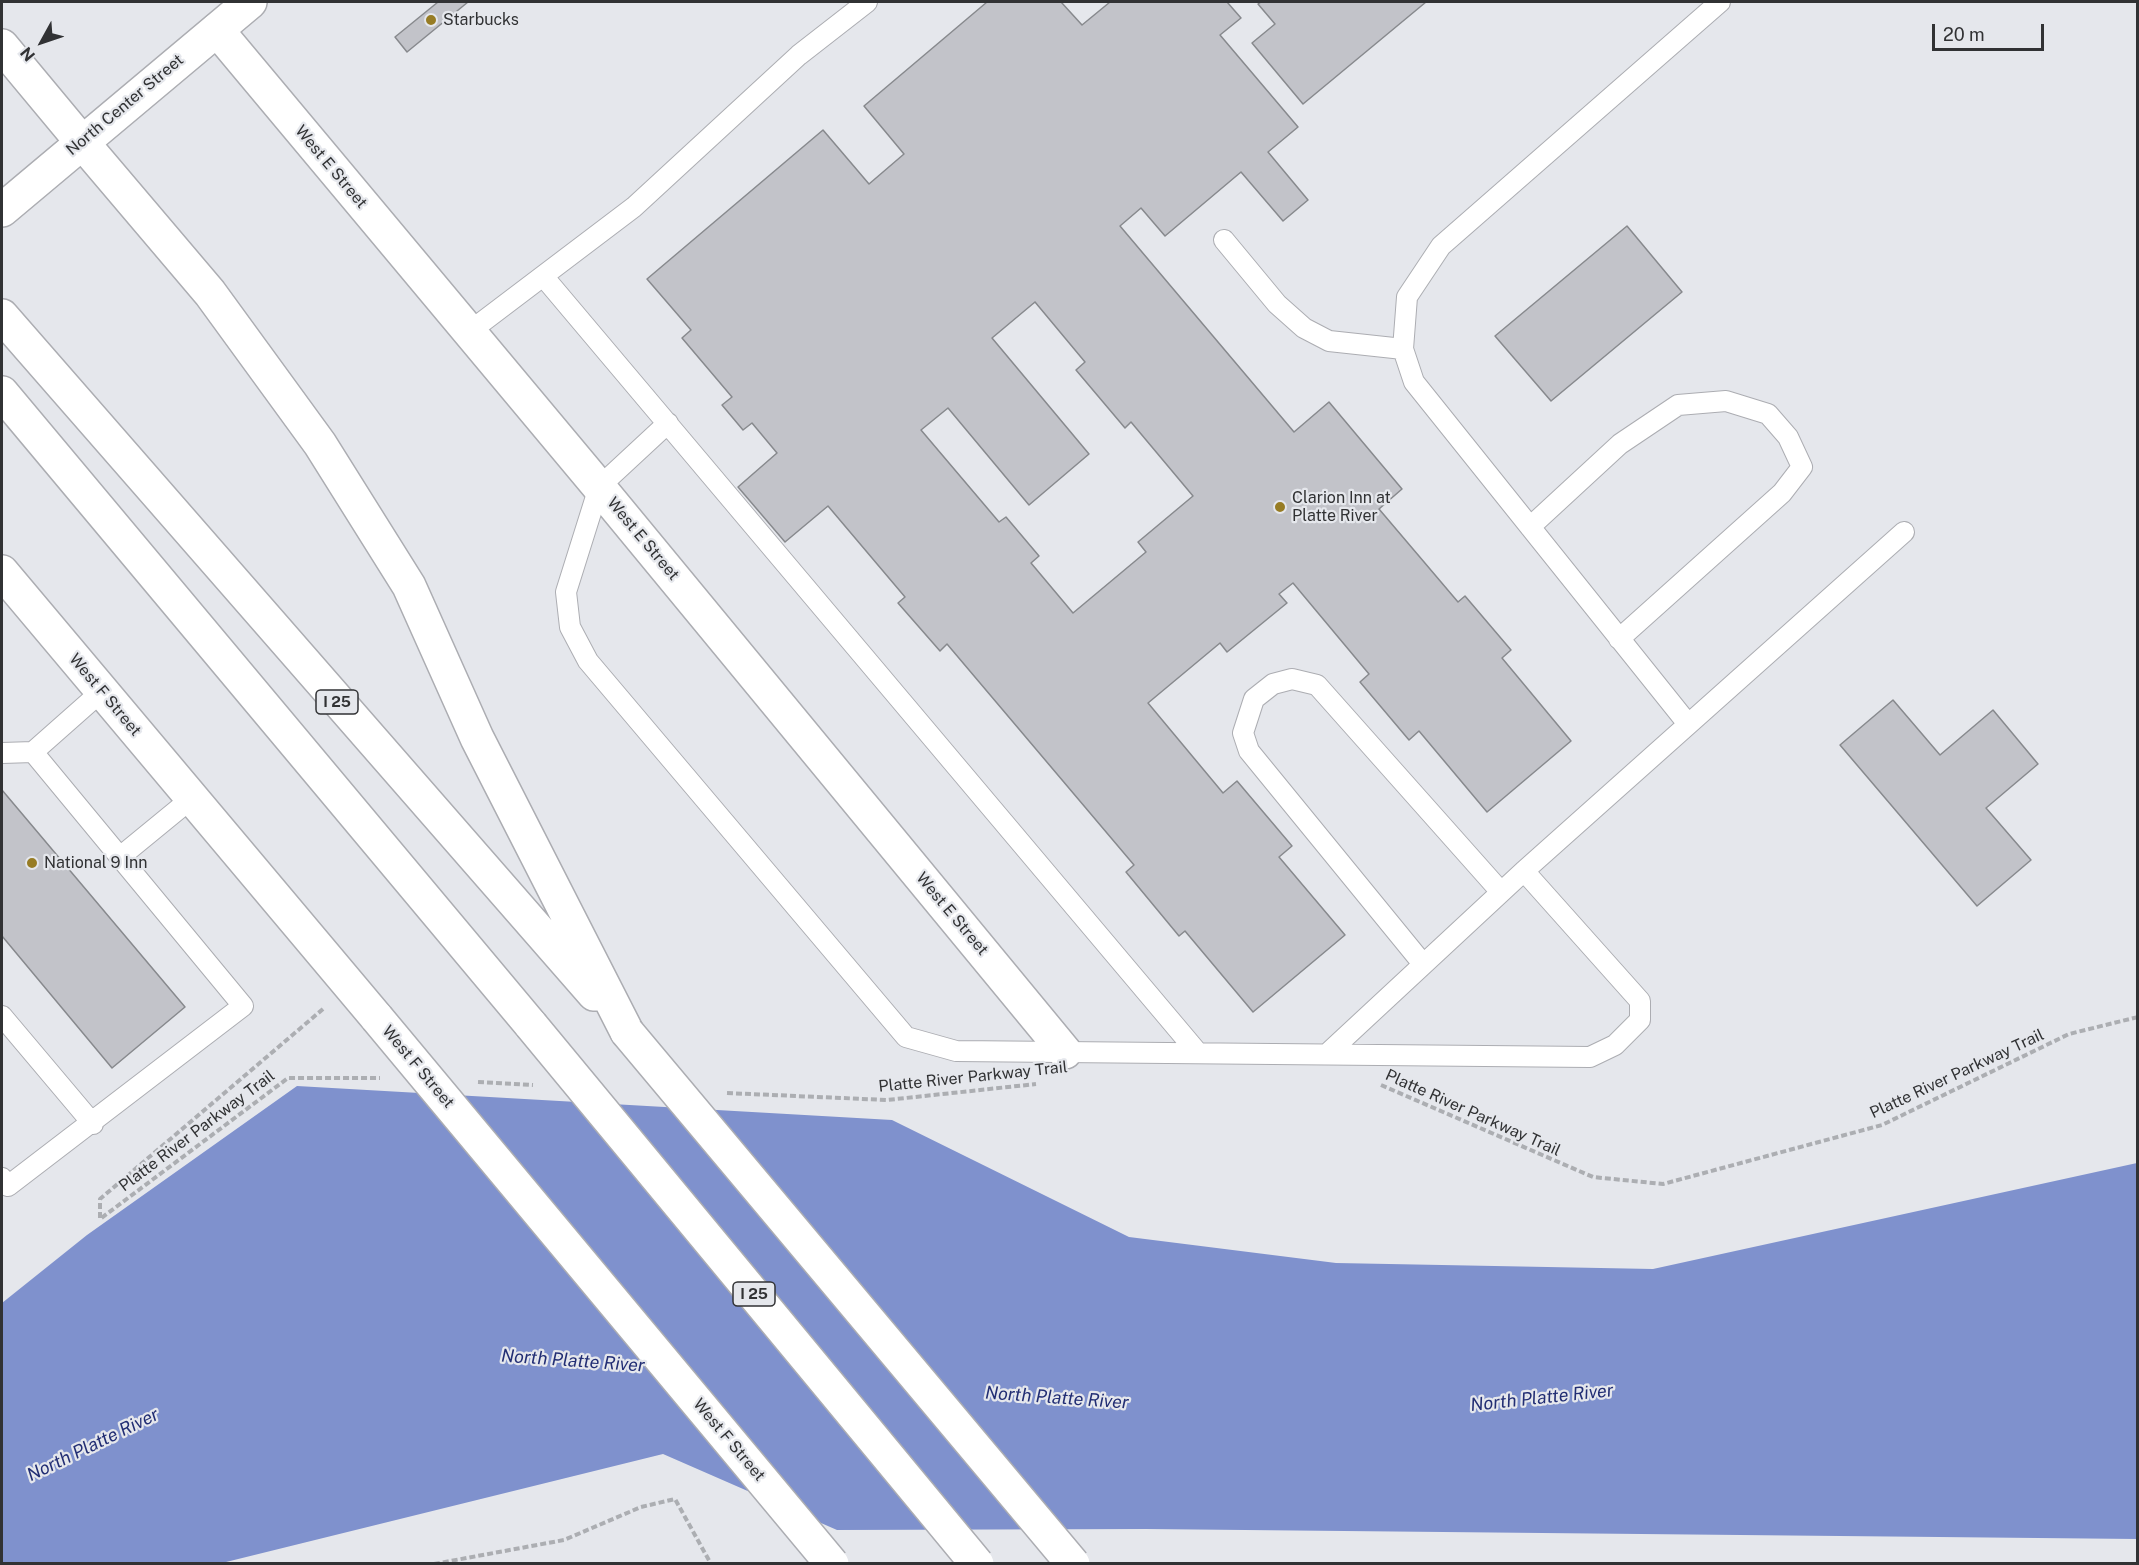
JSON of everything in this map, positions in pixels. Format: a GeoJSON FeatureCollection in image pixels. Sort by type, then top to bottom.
{"type":"FeatureCollection","features":[{"type":"Feature","properties":{"kind":"main road","name":"North Center Street"},"geometry":{"type":"LineString","coordinates":[[2,210],[81,141],[250,2]]}},
{"type":"Feature","properties":{"kind":"main road","name":"West E Street"},"geometry":{"type":"LineString","coordinates":[[217,30],[600,487],[1065,1052]]}},
{"type":"Feature","properties":{"kind":"main road"},"geometry":{"type":"LineString","coordinates":[[2,46],[210,293],[320,444],[409,586],[477,738],[627,1032]]}},
{"type":"Feature","properties":{"kind":"main road","name":"I 25"},"geometry":{"type":"LineString","coordinates":[[2,316],[48,372],[627,1032],[1073,1563]]}},
{"type":"Feature","properties":{"kind":"main road","name":"I 25"},"geometry":{"type":"LineString","coordinates":[[6,398],[531,1025],[977,1563]]}},
{"type":"Feature","properties":{"kind":"main road","name":"West F Street"},"geometry":{"type":"LineString","coordinates":[[5,582],[102,691],[832,1563]]}},
{"type":"Feature","properties":{"kind":"lane"},"geometry":{"type":"LineString","coordinates":[[469,332],[634,207],[799,55],[867,2]]}},
{"type":"Feature","properties":{"kind":"lane"},"geometry":{"type":"LineString","coordinates":[[1688,724],[1414,382],[1403,349],[1407,297],[1441,246],[1720,2]]}},
{"type":"Feature","properties":{"kind":"lane"},"geometry":{"type":"LineString","coordinates":[[1224,240],[1277,304],[1304,328],[1329,341],[1403,349]]}},
{"type":"Feature","properties":{"kind":"lane"},"geometry":{"type":"LineString","coordinates":[[543,276],[1198,1053]]}},
{"type":"Feature","properties":{"kind":"lane"},"geometry":{"type":"LineString","coordinates":[[1530,527],[1620,444],[1678,405],[1726,401],[1768,414],[1788,437],[1802,467],[1782,493],[1619,639]]}},
{"type":"Feature","properties":{"kind":"lane"},"geometry":{"type":"LineString","coordinates":[[668,423],[600,487],[566,592],[570,627],[588,661],[906,1037],[956,1051],[1590,1057],[1615,1045],[1640,1020],[1640,1001],[1524,871]]}},
{"type":"Feature","properties":{"kind":"lane"},"geometry":{"type":"LineString","coordinates":[[1327,1054],[1524,871],[1904,532]]}},
{"type":"Feature","properties":{"kind":"lane"},"geometry":{"type":"LineString","coordinates":[[1424,964],[1249,751],[1243,733],[1254,699],[1273,684],[1292,679],[1317,685],[1501,892]]}},
{"type":"Feature","properties":{"kind":"lane"},"geometry":{"type":"LineString","coordinates":[[2,753],[33,752],[102,691]]}},
{"type":"Feature","properties":{"kind":"lane"},"geometry":{"type":"LineString","coordinates":[[2,1178],[8,1186],[93,1124],[243,1006],[33,752]]}},
{"type":"Feature","properties":{"kind":"lane"},"geometry":{"type":"LineString","coordinates":[[120,857],[192,798]]}},
{"type":"Feature","properties":{"kind":"lane"},"geometry":{"type":"LineString","coordinates":[[3,1021],[93,1124]]}},
{"type":"Feature","properties":{"kind":"path","name":"Platte River Parkway Trail"},"geometry":{"type":"LineString","coordinates":[[330,1003],[100,1199],[100,1219],[288,1078],[386,1078]]}},
{"type":"Feature","properties":{"kind":"path","name":"Platte River Parkway Trail"},"geometry":{"type":"LineString","coordinates":[[1378,1084],[1593,1178],[1663,1184],[1882,1125],[2069,1034],[2138,1017]]}},
{"type":"Feature","properties":{"kind":"path"},"geometry":{"type":"LineString","coordinates":[[469,1082],[541,1085]]}},
{"type":"Feature","properties":{"kind":"path","name":"Platte River Parkway Trail"},"geometry":{"type":"LineString","coordinates":[[720,1093],[887,1100],[1040,1083]]}},
{"type":"Feature","properties":{"kind":"path"},"geometry":{"type":"LineString","coordinates":[[434,1563],[564,1540],[641,1507],[675,1499],[711,1563]]}},
{"type":"Feature","properties":{"kind":"water","name":"North Platte River"},"geometry":{"type":"Polygon","coordinates":[[[297,1086],[892,1120],[1129,1237],[1336,1263],[1653,1269],[2137,1163],[2137,1539],[1146,1529],[837,1530],[663,1454],[222,1563],[2,1564],[2,1303],[87,1235],[297,1086]]]}},
{"type":"Feature","properties":{"kind":"building","name":"Starbucks"},"geometry":{"type":"Polygon","coordinates":[[[438,2],[468,2],[407,52],[395,37],[438,2]]]}},
{"type":"Feature","properties":{"kind":"building","name":"Clarion Inn at Platte River"},"geometry":{"type":"Polygon","coordinates":[[[987,2],[1061,2],[1082,25],[1110,2],[1227,2],[1241,18],[1220,35],[1298,127],[1268,152],[1308,200],[1283,221],[1241,172],[1165,236],[1141,208],[1120,226],[1294,432],[1329,402],[1402,489],[1379,509],[1458,602],[1465,596],[1511,650],[1502,658],[1571,741],[1487,812],[1419,731],[1409,740],[1360,682],[1369,674],[1293,583],[1279,594],[1287,603],[1227,652],[1220,643],[1148,703],[1223,793],[1237,781],[1292,846],[1279,857],[1345,935],[1253,1012],[1185,931],[1179,936],[1126,872],[1134,865],[947,644],[940,651],[898,603],[905,597],[828,506],[785,542],[738,487],[777,453],[752,423],[743,430],[722,405],[732,397],[682,338],[691,330],[647,279],[823,130],[869,184],[904,154],[864,106],[987,2]],[[1035,302],[992,338],[1089,454],[1029,505],[948,408],[921,430],[999,522],[1006,517],[1039,556],[1031,563],[1073,613],[1146,552],[1138,542],[1193,496],[1131,422],[1125,428],[1076,370],[1085,362],[1035,302]]]}},
{"type":"Feature","properties":{"kind":"building"},"geometry":{"type":"Polygon","coordinates":[[[1261,2],[1426,2],[1303,104],[1252,43],[1275,24],[1258,4],[1261,2]]]}},
{"type":"Feature","properties":{"kind":"building"},"geometry":{"type":"Polygon","coordinates":[[[1627,226],[1682,292],[1551,401],[1495,336],[1627,226]]]}},
{"type":"Feature","properties":{"kind":"building"},"geometry":{"type":"Polygon","coordinates":[[[1893,700],[1940,755],[1993,710],[2038,764],[1986,808],[2031,860],[1977,906],[1840,745],[1893,700]]]}},
{"type":"Feature","properties":{"kind":"building","name":"National 9 Inn"},"geometry":{"type":"Polygon","coordinates":[[[2,790],[185,1007],[112,1068],[2,936],[2,790]]]}},
{"type":"Feature","properties":{"kind":"place","name":"Starbucks"},"geometry":{"type":"Point","coordinates":[431,20]}},
{"type":"Feature","properties":{"kind":"place","name":"Clarion Inn at Platte River"},"geometry":{"type":"Point","coordinates":[1280,507]}},
{"type":"Feature","properties":{"kind":"place","name":"National 9 Inn"},"geometry":{"type":"Point","coordinates":[32,863]}}]}
